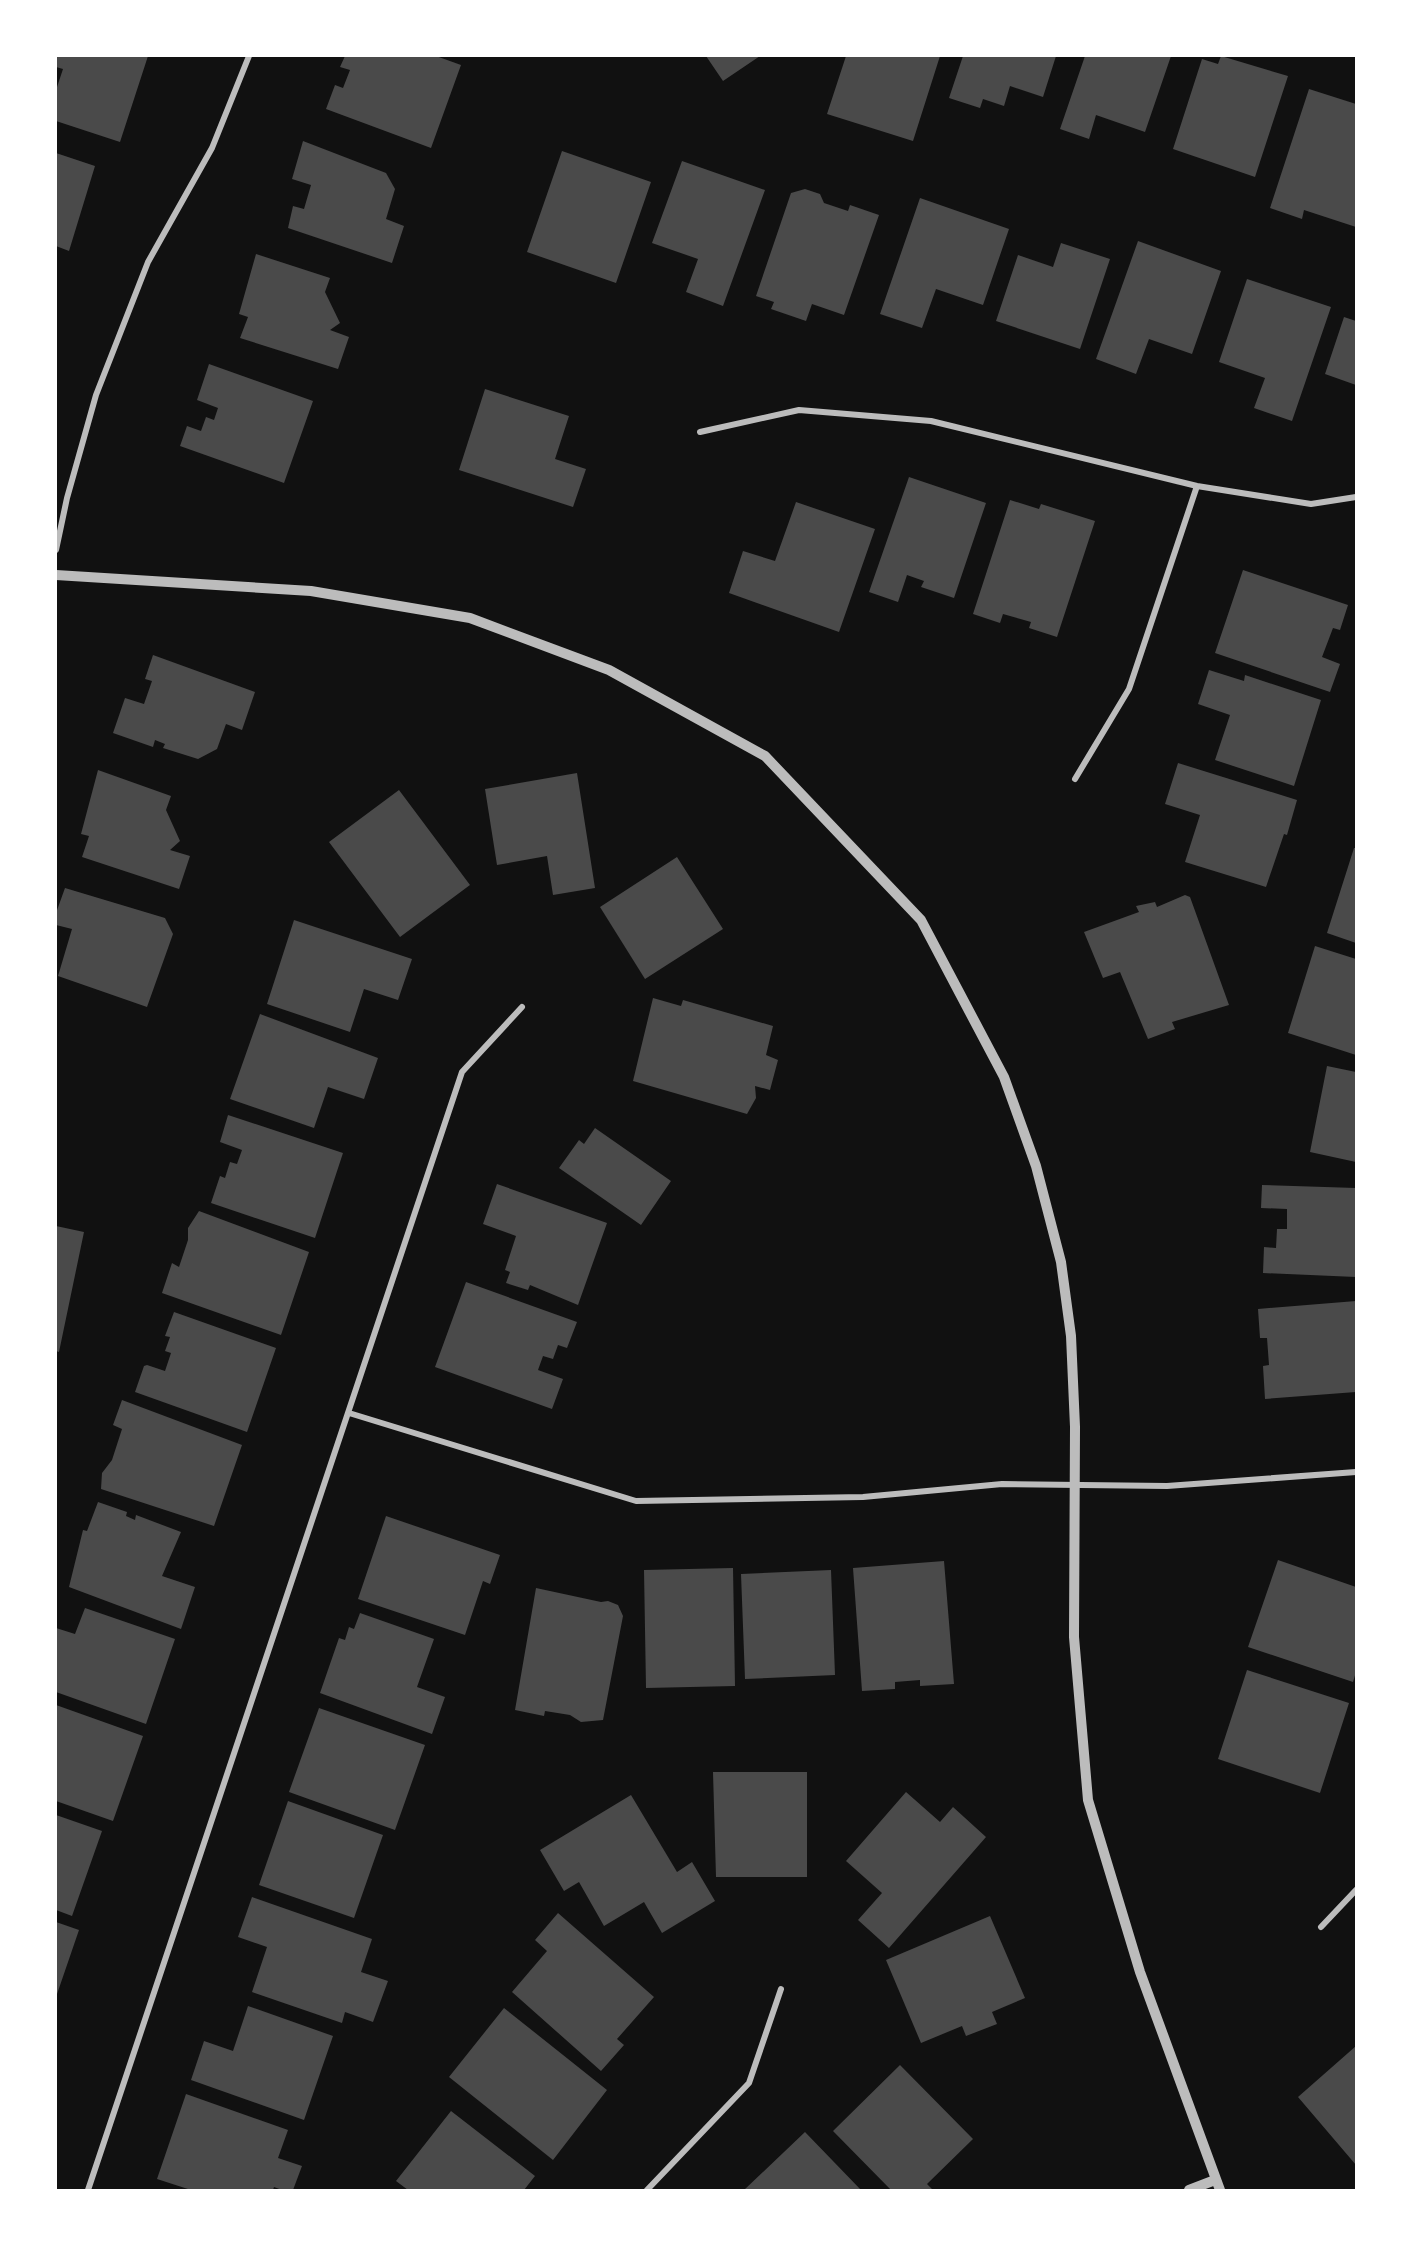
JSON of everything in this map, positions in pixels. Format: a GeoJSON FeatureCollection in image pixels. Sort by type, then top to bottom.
{"type":"FeatureCollection","features":[{"type":"Feature","properties":{"kind":"street"},"geometry":{"type":"LineString","coordinates":[[56,550],[67,498],[96,395],[143,273],[212,148],[249,56]]}},
{"type":"Feature","properties":{"kind":"street"},"geometry":{"type":"LineString","coordinates":[[700,432],[798,410],[931,422],[1197,486],[1311,504],[1356,497]]}},
{"type":"Feature","properties":{"kind":"street"},"geometry":{"type":"LineString","coordinates":[[1075,779],[1129,689],[1197,486]]}},
{"type":"Feature","properties":{"kind":"street"},"geometry":{"type":"LineString","coordinates":[[56,575],[311,591],[470,618],[609,670],[765,756],[921,920],[1005,1077],[1036,1166],[1061,1262],[1071,1336],[1075,1427],[1074,1637],[1088,1800],[1140,1972],[1217,2185],[1190,2190]]}},
{"type":"Feature","properties":{"kind":"street"},"geometry":{"type":"LineString","coordinates":[[88,2190],[462,1072],[522,1007]]}},
{"type":"Feature","properties":{"kind":"street"},"geometry":{"type":"LineString","coordinates":[[349,1413],[636,1501],[863,1497],[1002,1484],[1167,1486],[1356,1472]]}},
{"type":"Feature","properties":{"kind":"street"},"geometry":{"type":"LineString","coordinates":[[1321,1927],[1356,1890]]}},
{"type":"Feature","properties":{"kind":"street"},"geometry":{"type":"LineString","coordinates":[[647,2190],[749,2083],[780,1989]]}},
{"type":"Feature","properties":{"kind":"building"},"geometry":{"type":"Polygon","coordinates":[[[56,56],[148,56],[120,142],[56,121],[56,90],[63,69],[56,67],[56,56]]]}},
{"type":"Feature","properties":{"kind":"building"},"geometry":{"type":"Polygon","coordinates":[[[345,56],[436,56],[461,65],[431,148],[326,109],[335,85],[343,88],[350,70],[340,67],[345,56]]]}},
{"type":"Feature","properties":{"kind":"building"},"geometry":{"type":"Polygon","coordinates":[[[706,56],[760,56],[723,81],[706,56]]]}},
{"type":"Feature","properties":{"kind":"building"},"geometry":{"type":"Polygon","coordinates":[[[846,56],[940,56],[913,141],[827,114],[846,56]]]}},
{"type":"Feature","properties":{"kind":"building"},"geometry":{"type":"Polygon","coordinates":[[[963,56],[1056,56],[1043,97],[1010,86],[1004,106],[983,99],[980,108],[949,98],[963,56]]]}},
{"type":"Feature","properties":{"kind":"building"},"geometry":{"type":"Polygon","coordinates":[[[1085,56],[1171,56],[1145,132],[1096,115],[1089,139],[1060,129],[1085,56]]]}},
{"type":"Feature","properties":{"kind":"building"},"geometry":{"type":"Polygon","coordinates":[[[1221,56],[1288,76],[1255,177],[1173,149],[1202,59],[1218,64],[1221,56]]]}},
{"type":"Feature","properties":{"kind":"building"},"geometry":{"type":"Polygon","coordinates":[[[1309,89],[1356,104],[1356,227],[1304,210],[1302,219],[1270,208],[1309,89]]]}},
{"type":"Feature","properties":{"kind":"building"},"geometry":{"type":"Polygon","coordinates":[[[303,141],[386,173],[395,189],[386,219],[404,226],[392,263],[288,228],[293,206],[304,209],[311,185],[292,179],[303,141]]]}},
{"type":"Feature","properties":{"kind":"building"},"geometry":{"type":"Polygon","coordinates":[[[562,151],[651,182],[616,283],[527,252],[562,151]]]}},
{"type":"Feature","properties":{"kind":"building"},"geometry":{"type":"Polygon","coordinates":[[[56,153],[95,166],[69,251],[56,246],[56,153]]]}},
{"type":"Feature","properties":{"kind":"building"},"geometry":{"type":"Polygon","coordinates":[[[682,161],[765,190],[723,306],[686,292],[698,259],[652,243],[682,161]]]}},
{"type":"Feature","properties":{"kind":"building"},"geometry":{"type":"Polygon","coordinates":[[[805,189],[820,194],[824,203],[848,211],[850,205],[879,215],[844,315],[812,304],[806,321],[771,309],[774,302],[756,296],[791,193],[805,189]]]}},
{"type":"Feature","properties":{"kind":"building"},"geometry":{"type":"Polygon","coordinates":[[[920,198],[1009,229],[983,305],[936,289],[922,328],[880,314],[920,198]]]}},
{"type":"Feature","properties":{"kind":"building"},"geometry":{"type":"Polygon","coordinates":[[[1138,241],[1221,271],[1192,354],[1149,339],[1136,374],[1096,359],[1138,241]]]}},
{"type":"Feature","properties":{"kind":"building"},"geometry":{"type":"Polygon","coordinates":[[[1061,243],[1110,259],[1080,349],[996,321],[1018,255],[1053,267],[1061,243]]]}},
{"type":"Feature","properties":{"kind":"building"},"geometry":{"type":"Polygon","coordinates":[[[256,254],[330,278],[325,292],[340,323],[330,330],[349,337],[338,369],[240,338],[248,317],[239,314],[256,254]]]}},
{"type":"Feature","properties":{"kind":"building"},"geometry":{"type":"Polygon","coordinates":[[[1247,279],[1331,307],[1292,421],[1254,408],[1265,378],[1219,362],[1247,279]]]}},
{"type":"Feature","properties":{"kind":"building"},"geometry":{"type":"Polygon","coordinates":[[[1344,317],[1356,321],[1356,385],[1325,374],[1344,317]]]}},
{"type":"Feature","properties":{"kind":"building"},"geometry":{"type":"Polygon","coordinates":[[[209,364],[313,401],[284,483],[180,446],[187,426],[201,431],[206,417],[214,420],[218,408],[197,400],[209,364]]]}},
{"type":"Feature","properties":{"kind":"building"},"geometry":{"type":"Polygon","coordinates":[[[485,389],[569,416],[555,459],[586,469],[573,507],[459,470],[485,389]]]}},
{"type":"Feature","properties":{"kind":"building"},"geometry":{"type":"Polygon","coordinates":[[[909,477],[986,503],[954,598],[921,587],[924,581],[907,575],[898,602],[869,592],[909,477]]]}},
{"type":"Feature","properties":{"kind":"building"},"geometry":{"type":"Polygon","coordinates":[[[1010,500],[1039,509],[1041,504],[1095,521],[1057,637],[1029,628],[1031,622],[1003,614],[1000,623],[973,614],[1010,500]]]}},
{"type":"Feature","properties":{"kind":"building"},"geometry":{"type":"Polygon","coordinates":[[[796,502],[875,529],[839,632],[729,593],[743,551],[775,561],[796,502]]]}},
{"type":"Feature","properties":{"kind":"building"},"geometry":{"type":"Polygon","coordinates":[[[1243,570],[1348,605],[1340,630],[1333,628],[1322,657],[1340,664],[1330,692],[1215,653],[1243,570]]]}},
{"type":"Feature","properties":{"kind":"building"},"geometry":{"type":"Polygon","coordinates":[[[153,655],[255,692],[242,730],[226,724],[217,749],[198,759],[163,748],[165,744],[155,740],[153,747],[113,733],[125,698],[144,704],[152,681],[145,679],[153,655]]]}},
{"type":"Feature","properties":{"kind":"building"},"geometry":{"type":"Polygon","coordinates":[[[1209,670],[1244,681],[1245,675],[1321,700],[1294,786],[1215,760],[1230,715],[1198,704],[1209,670]]]}},
{"type":"Feature","properties":{"kind":"building"},"geometry":{"type":"Polygon","coordinates":[[[1178,763],[1297,800],[1287,835],[1284,834],[1266,887],[1185,862],[1200,815],[1165,804],[1178,763]]]}},
{"type":"Feature","properties":{"kind":"building"},"geometry":{"type":"Polygon","coordinates":[[[98,770],[171,796],[166,810],[180,841],[170,850],[190,856],[179,889],[82,857],[89,836],[81,834],[98,770]]]}},
{"type":"Feature","properties":{"kind":"building"},"geometry":{"type":"Polygon","coordinates":[[[577,773],[595,888],[553,895],[547,856],[497,865],[485,789],[577,773]]]}},
{"type":"Feature","properties":{"kind":"building"},"geometry":{"type":"Polygon","coordinates":[[[399,790],[470,885],[400,937],[329,842],[399,790]]]}},
{"type":"Feature","properties":{"kind":"building"},"geometry":{"type":"Polygon","coordinates":[[[1354,848],[1356,848],[1356,943],[1327,933],[1354,848]]]}},
{"type":"Feature","properties":{"kind":"building"},"geometry":{"type":"Polygon","coordinates":[[[677,857],[723,929],[645,979],[600,907],[677,857]]]}},
{"type":"Feature","properties":{"kind":"building"},"geometry":{"type":"Polygon","coordinates":[[[65,888],[165,918],[173,934],[147,1007],[58,976],[72,929],[56,925],[56,913],[65,888]]]}},
{"type":"Feature","properties":{"kind":"building"},"geometry":{"type":"Polygon","coordinates":[[[1185,895],[1190,897],[1229,1005],[1172,1022],[1175,1029],[1148,1039],[1120,972],[1103,978],[1084,932],[1139,912],[1136,906],[1155,902],[1157,907],[1185,895]]]}},
{"type":"Feature","properties":{"kind":"building"},"geometry":{"type":"Polygon","coordinates":[[[294,920],[412,959],[398,1000],[364,989],[350,1032],[267,1004],[294,920]]]}},
{"type":"Feature","properties":{"kind":"building"},"geometry":{"type":"Polygon","coordinates":[[[1315,946],[1356,959],[1356,1055],[1288,1033],[1315,946]]]}},
{"type":"Feature","properties":{"kind":"building"},"geometry":{"type":"Polygon","coordinates":[[[653,998],[681,1006],[683,1000],[773,1026],[766,1055],[778,1060],[770,1090],[755,1086],[756,1098],[747,1114],[633,1081],[653,998]]]}},
{"type":"Feature","properties":{"kind":"building"},"geometry":{"type":"Polygon","coordinates":[[[260,1014],[378,1058],[364,1099],[328,1087],[314,1128],[230,1099],[260,1014]]]}},
{"type":"Feature","properties":{"kind":"building"},"geometry":{"type":"Polygon","coordinates":[[[1327,1066],[1356,1072],[1356,1162],[1310,1152],[1327,1066]]]}},
{"type":"Feature","properties":{"kind":"building"},"geometry":{"type":"Polygon","coordinates":[[[228,1115],[343,1153],[315,1238],[211,1203],[220,1176],[225,1178],[230,1162],[237,1164],[242,1150],[220,1142],[228,1115]]]}},
{"type":"Feature","properties":{"kind":"building"},"geometry":{"type":"Polygon","coordinates":[[[595,1128],[671,1181],[641,1225],[559,1168],[579,1140],[584,1144],[595,1128]]]}},
{"type":"Feature","properties":{"kind":"building"},"geometry":{"type":"Polygon","coordinates":[[[497,1184],[607,1223],[578,1305],[530,1285],[528,1290],[506,1283],[510,1272],[505,1270],[516,1236],[483,1224],[497,1184]]]}},
{"type":"Feature","properties":{"kind":"building"},"geometry":{"type":"Polygon","coordinates":[[[1262,1185],[1356,1188],[1356,1277],[1263,1273],[1264,1247],[1276,1248],[1277,1229],[1287,1229],[1287,1209],[1261,1208],[1262,1185]]]}},
{"type":"Feature","properties":{"kind":"building"},"geometry":{"type":"Polygon","coordinates":[[[199,1211],[309,1252],[281,1335],[162,1293],[172,1263],[179,1267],[188,1240],[188,1228],[199,1211]]]}},
{"type":"Feature","properties":{"kind":"building"},"geometry":{"type":"Polygon","coordinates":[[[56,1226],[84,1232],[59,1352],[56,1351],[56,1226]]]}},
{"type":"Feature","properties":{"kind":"building"},"geometry":{"type":"Polygon","coordinates":[[[466,1282],[577,1322],[567,1348],[558,1345],[553,1359],[543,1356],[538,1370],[563,1379],[552,1409],[435,1367],[466,1282]]]}},
{"type":"Feature","properties":{"kind":"building"},"geometry":{"type":"Polygon","coordinates":[[[1356,1301],[1356,1392],[1265,1399],[1263,1366],[1269,1365],[1267,1338],[1260,1338],[1258,1309],[1356,1301]]]}},
{"type":"Feature","properties":{"kind":"building"},"geometry":{"type":"Polygon","coordinates":[[[174,1312],[276,1348],[247,1432],[135,1392],[144,1366],[165,1371],[171,1353],[165,1351],[170,1337],[165,1336],[174,1312]]]}},
{"type":"Feature","properties":{"kind":"building"},"geometry":{"type":"Polygon","coordinates":[[[122,1400],[242,1445],[214,1526],[101,1489],[102,1473],[112,1460],[122,1429],[113,1425],[122,1400]]]}},
{"type":"Feature","properties":{"kind":"building"},"geometry":{"type":"Polygon","coordinates":[[[98,1502],[127,1512],[126,1516],[135,1520],[136,1515],[181,1532],[162,1576],[195,1587],[181,1629],[69,1587],[83,1530],[87,1531],[98,1502]]]}},
{"type":"Feature","properties":{"kind":"building"},"geometry":{"type":"Polygon","coordinates":[[[386,1516],[500,1555],[490,1584],[483,1581],[465,1635],[358,1599],[386,1516]]]}},
{"type":"Feature","properties":{"kind":"building"},"geometry":{"type":"Polygon","coordinates":[[[1278,1560],[1356,1587],[1356,1672],[1353,1682],[1248,1647],[1278,1560]]]}},
{"type":"Feature","properties":{"kind":"building"},"geometry":{"type":"Polygon","coordinates":[[[944,1561],[954,1684],[920,1686],[920,1680],[895,1682],[895,1689],[862,1691],[853,1568],[944,1561]]]}},
{"type":"Feature","properties":{"kind":"building"},"geometry":{"type":"Polygon","coordinates":[[[733,1568],[735,1686],[646,1688],[644,1570],[733,1568]]]}},
{"type":"Feature","properties":{"kind":"building"},"geometry":{"type":"Polygon","coordinates":[[[831,1570],[835,1675],[745,1679],[741,1574],[831,1570]]]}},
{"type":"Feature","properties":{"kind":"building"},"geometry":{"type":"Polygon","coordinates":[[[536,1588],[601,1602],[608,1601],[618,1605],[623,1616],[603,1720],[581,1722],[570,1715],[545,1711],[544,1716],[515,1710],[536,1588]]]}},
{"type":"Feature","properties":{"kind":"building"},"geometry":{"type":"Polygon","coordinates":[[[85,1608],[175,1639],[146,1724],[56,1692],[56,1628],[75,1634],[85,1608]]]}},
{"type":"Feature","properties":{"kind":"building"},"geometry":{"type":"Polygon","coordinates":[[[360,1613],[434,1639],[417,1687],[445,1697],[432,1734],[320,1693],[339,1638],[345,1640],[349,1627],[354,1629],[360,1613]]]}},
{"type":"Feature","properties":{"kind":"building"},"geometry":{"type":"Polygon","coordinates":[[[1247,1670],[1349,1703],[1320,1793],[1218,1759],[1247,1670]]]}},
{"type":"Feature","properties":{"kind":"building"},"geometry":{"type":"Polygon","coordinates":[[[56,1705],[143,1736],[113,1821],[56,1801],[56,1705]]]}},
{"type":"Feature","properties":{"kind":"building"},"geometry":{"type":"Polygon","coordinates":[[[319,1708],[425,1745],[395,1830],[289,1792],[319,1708]]]}},
{"type":"Feature","properties":{"kind":"building"},"geometry":{"type":"Polygon","coordinates":[[[713,1772],[807,1772],[807,1877],[716,1877],[713,1772]]]}},
{"type":"Feature","properties":{"kind":"building"},"geometry":{"type":"Polygon","coordinates":[[[906,1792],[940,1822],[953,1807],[986,1837],[889,1948],[858,1920],[882,1893],[846,1861],[906,1792]]]}},
{"type":"Feature","properties":{"kind":"building"},"geometry":{"type":"Polygon","coordinates":[[[631,1795],[677,1872],[692,1862],[715,1901],[662,1933],[644,1902],[604,1926],[579,1882],[564,1891],[540,1850],[631,1795]]]}},
{"type":"Feature","properties":{"kind":"building"},"geometry":{"type":"Polygon","coordinates":[[[288,1801],[383,1835],[354,1918],[259,1885],[288,1801]]]}},
{"type":"Feature","properties":{"kind":"building"},"geometry":{"type":"Polygon","coordinates":[[[56,1815],[102,1831],[72,1916],[56,1910],[56,1815]]]}},
{"type":"Feature","properties":{"kind":"building"},"geometry":{"type":"Polygon","coordinates":[[[252,1897],[372,1939],[361,1972],[388,1981],[373,2022],[345,2012],[342,2023],[252,1992],[267,1947],[238,1937],[252,1897]]]}},
{"type":"Feature","properties":{"kind":"building"},"geometry":{"type":"Polygon","coordinates":[[[558,1913],[654,1997],[617,2039],[624,2045],[601,2071],[512,1992],[547,1951],[535,1940],[558,1913]]]}},
{"type":"Feature","properties":{"kind":"building"},"geometry":{"type":"Polygon","coordinates":[[[990,1916],[1025,1998],[992,2012],[997,2024],[966,2036],[962,2026],[921,2043],[886,1960],[990,1916]]]}},
{"type":"Feature","properties":{"kind":"building"},"geometry":{"type":"Polygon","coordinates":[[[56,1922],[79,1930],[56,1997],[56,1922]]]}},
{"type":"Feature","properties":{"kind":"building"},"geometry":{"type":"Polygon","coordinates":[[[248,2006],[333,2036],[304,2120],[191,2080],[204,2041],[233,2051],[248,2006]]]}},
{"type":"Feature","properties":{"kind":"building"},"geometry":{"type":"Polygon","coordinates":[[[504,2008],[607,2090],[553,2160],[449,2077],[504,2008]]]}},
{"type":"Feature","properties":{"kind":"building"},"geometry":{"type":"Polygon","coordinates":[[[1356,2046],[1356,2165],[1298,2097],[1356,2046]]]}},
{"type":"Feature","properties":{"kind":"building"},"geometry":{"type":"Polygon","coordinates":[[[900,2065],[973,2139],[927,2184],[933,2190],[891,2190],[833,2131],[900,2065]]]}},
{"type":"Feature","properties":{"kind":"building"},"geometry":{"type":"Polygon","coordinates":[[[186,2094],[288,2130],[278,2158],[302,2166],[293,2190],[274,2187],[273,2190],[191,2190],[157,2179],[186,2094]]]}},
{"type":"Feature","properties":{"kind":"building"},"geometry":{"type":"Polygon","coordinates":[[[451,2111],[535,2176],[524,2190],[408,2190],[396,2181],[451,2111]]]}},
{"type":"Feature","properties":{"kind":"building"},"geometry":{"type":"Polygon","coordinates":[[[805,2132],[861,2190],[744,2190],[805,2132]]]}}]}
